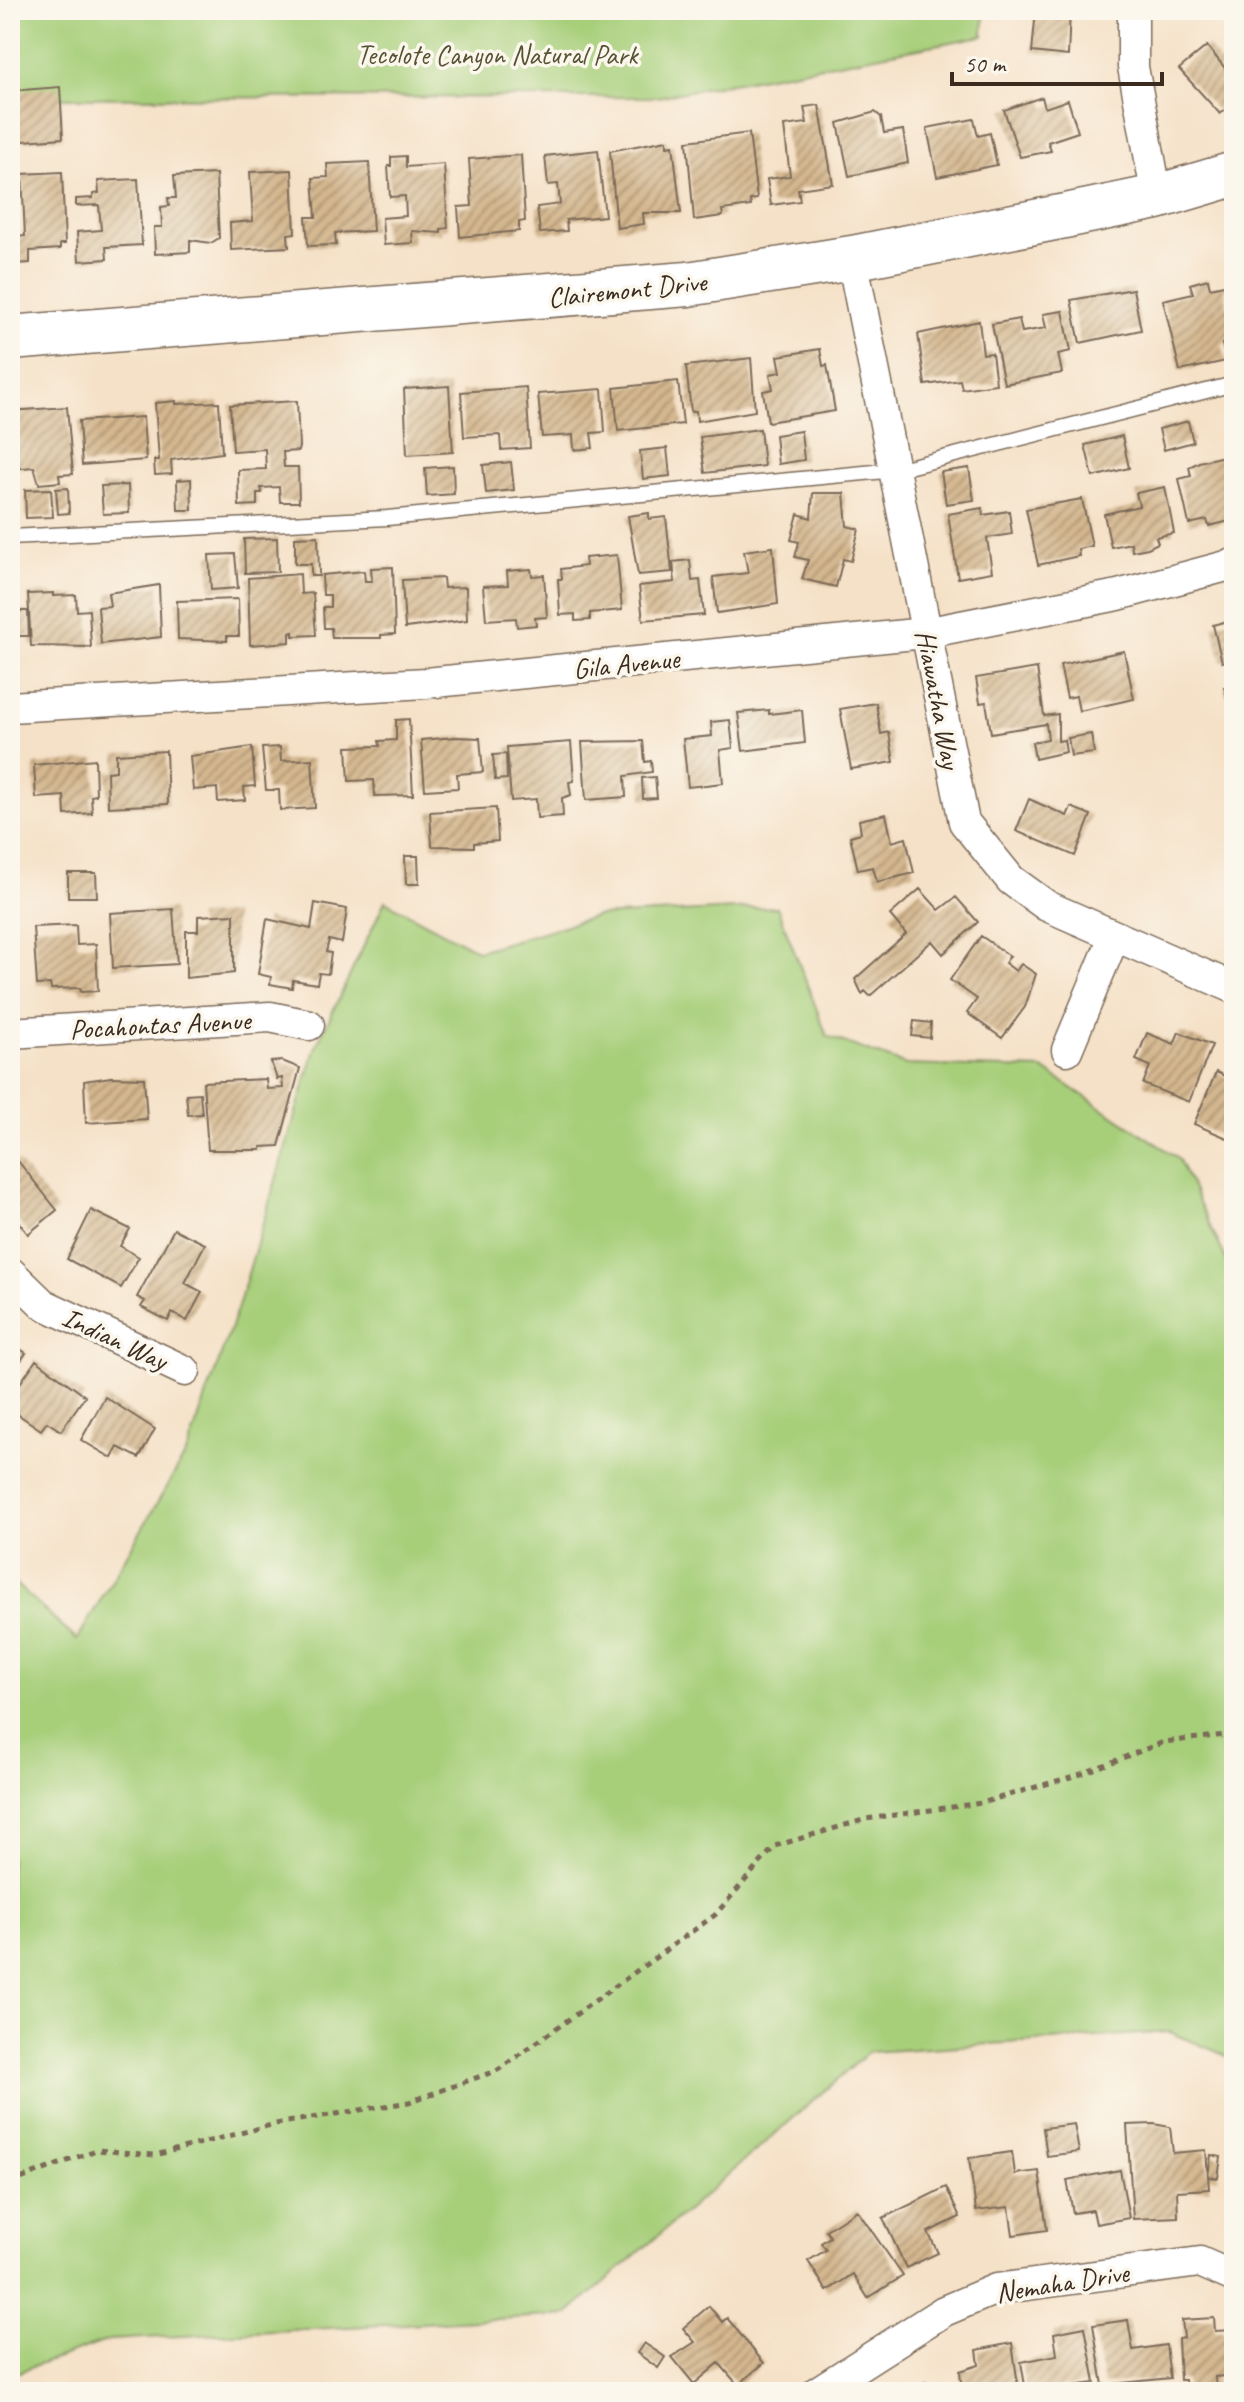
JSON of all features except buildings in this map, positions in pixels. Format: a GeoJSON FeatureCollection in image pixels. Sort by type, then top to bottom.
{"type":"FeatureCollection","features":[{"type":"Feature","properties":{"kind":"main road","name":"Clairemont Drive"},"geometry":{"type":"LineString","coordinates":[[10,338],[530,299],[688,284],[852,258],[1157,197],[1234,174]]}},
{"type":"Feature","properties":{"kind":"street"},"geometry":{"type":"LineString","coordinates":[[1133,10],[1133,67],[1157,197]]}},
{"type":"Feature","properties":{"kind":"street","name":"Hiawatha Way"},"geometry":{"type":"LineString","coordinates":[[852,258],[964,822],[1011,880],[1047,906],[1234,988]]}},
{"type":"Feature","properties":{"kind":"street","name":"Gila Avenue"},"geometry":{"type":"LineString","coordinates":[[10,707],[426,683],[925,633],[1118,595],[1234,564]]}},
{"type":"Feature","properties":{"kind":"street"},"geometry":{"type":"LineString","coordinates":[[1067,1050],[1114,937]]}},
{"type":"Feature","properties":{"kind":"street","name":"Pocahontas Avenue"},"geometry":{"type":"LineString","coordinates":[[10,1033],[270,1017],[309,1025]]}},
{"type":"Feature","properties":{"kind":"street","name":"Indian Way"},"geometry":{"type":"LineString","coordinates":[[10,1272],[43,1304],[185,1371]]}},
{"type":"Feature","properties":{"kind":"street","name":"Nemaha Drive"},"geometry":{"type":"LineString","coordinates":[[817,2392],[944,2311],[996,2289],[1200,2262],[1234,2277]]}},
{"type":"Feature","properties":{"kind":"lane"},"geometry":{"type":"LineString","coordinates":[[10,537],[387,518],[896,470],[1234,384]]}},
{"type":"Feature","properties":{"kind":"path"},"geometry":{"type":"LineString","coordinates":[[10,2183],[96,2150],[155,2155],[275,2124],[409,2102],[498,2070],[715,1915],[775,1846],[866,1819],[981,1803],[1081,1774],[1164,1742],[1234,1734]]}},
{"type":"Feature","properties":{"kind":"green space","name":"Tecolote Canyon Natural Park"},"geometry":{"type":"Polygon","coordinates":[[[10,10],[984,10],[983,36],[657,97],[10,98],[10,10]]]}},
{"type":"Feature","properties":{"kind":"green space"},"geometry":{"type":"Polygon","coordinates":[[[385,901],[478,951],[597,916],[777,907],[827,1036],[906,1065],[1043,1069],[1178,1158],[1234,1276],[1234,2059],[1170,2032],[869,2052],[567,2315],[109,2340],[10,2375],[10,1579],[77,1640],[186,1454],[238,1307],[315,1049],[385,901]]]}}]}
